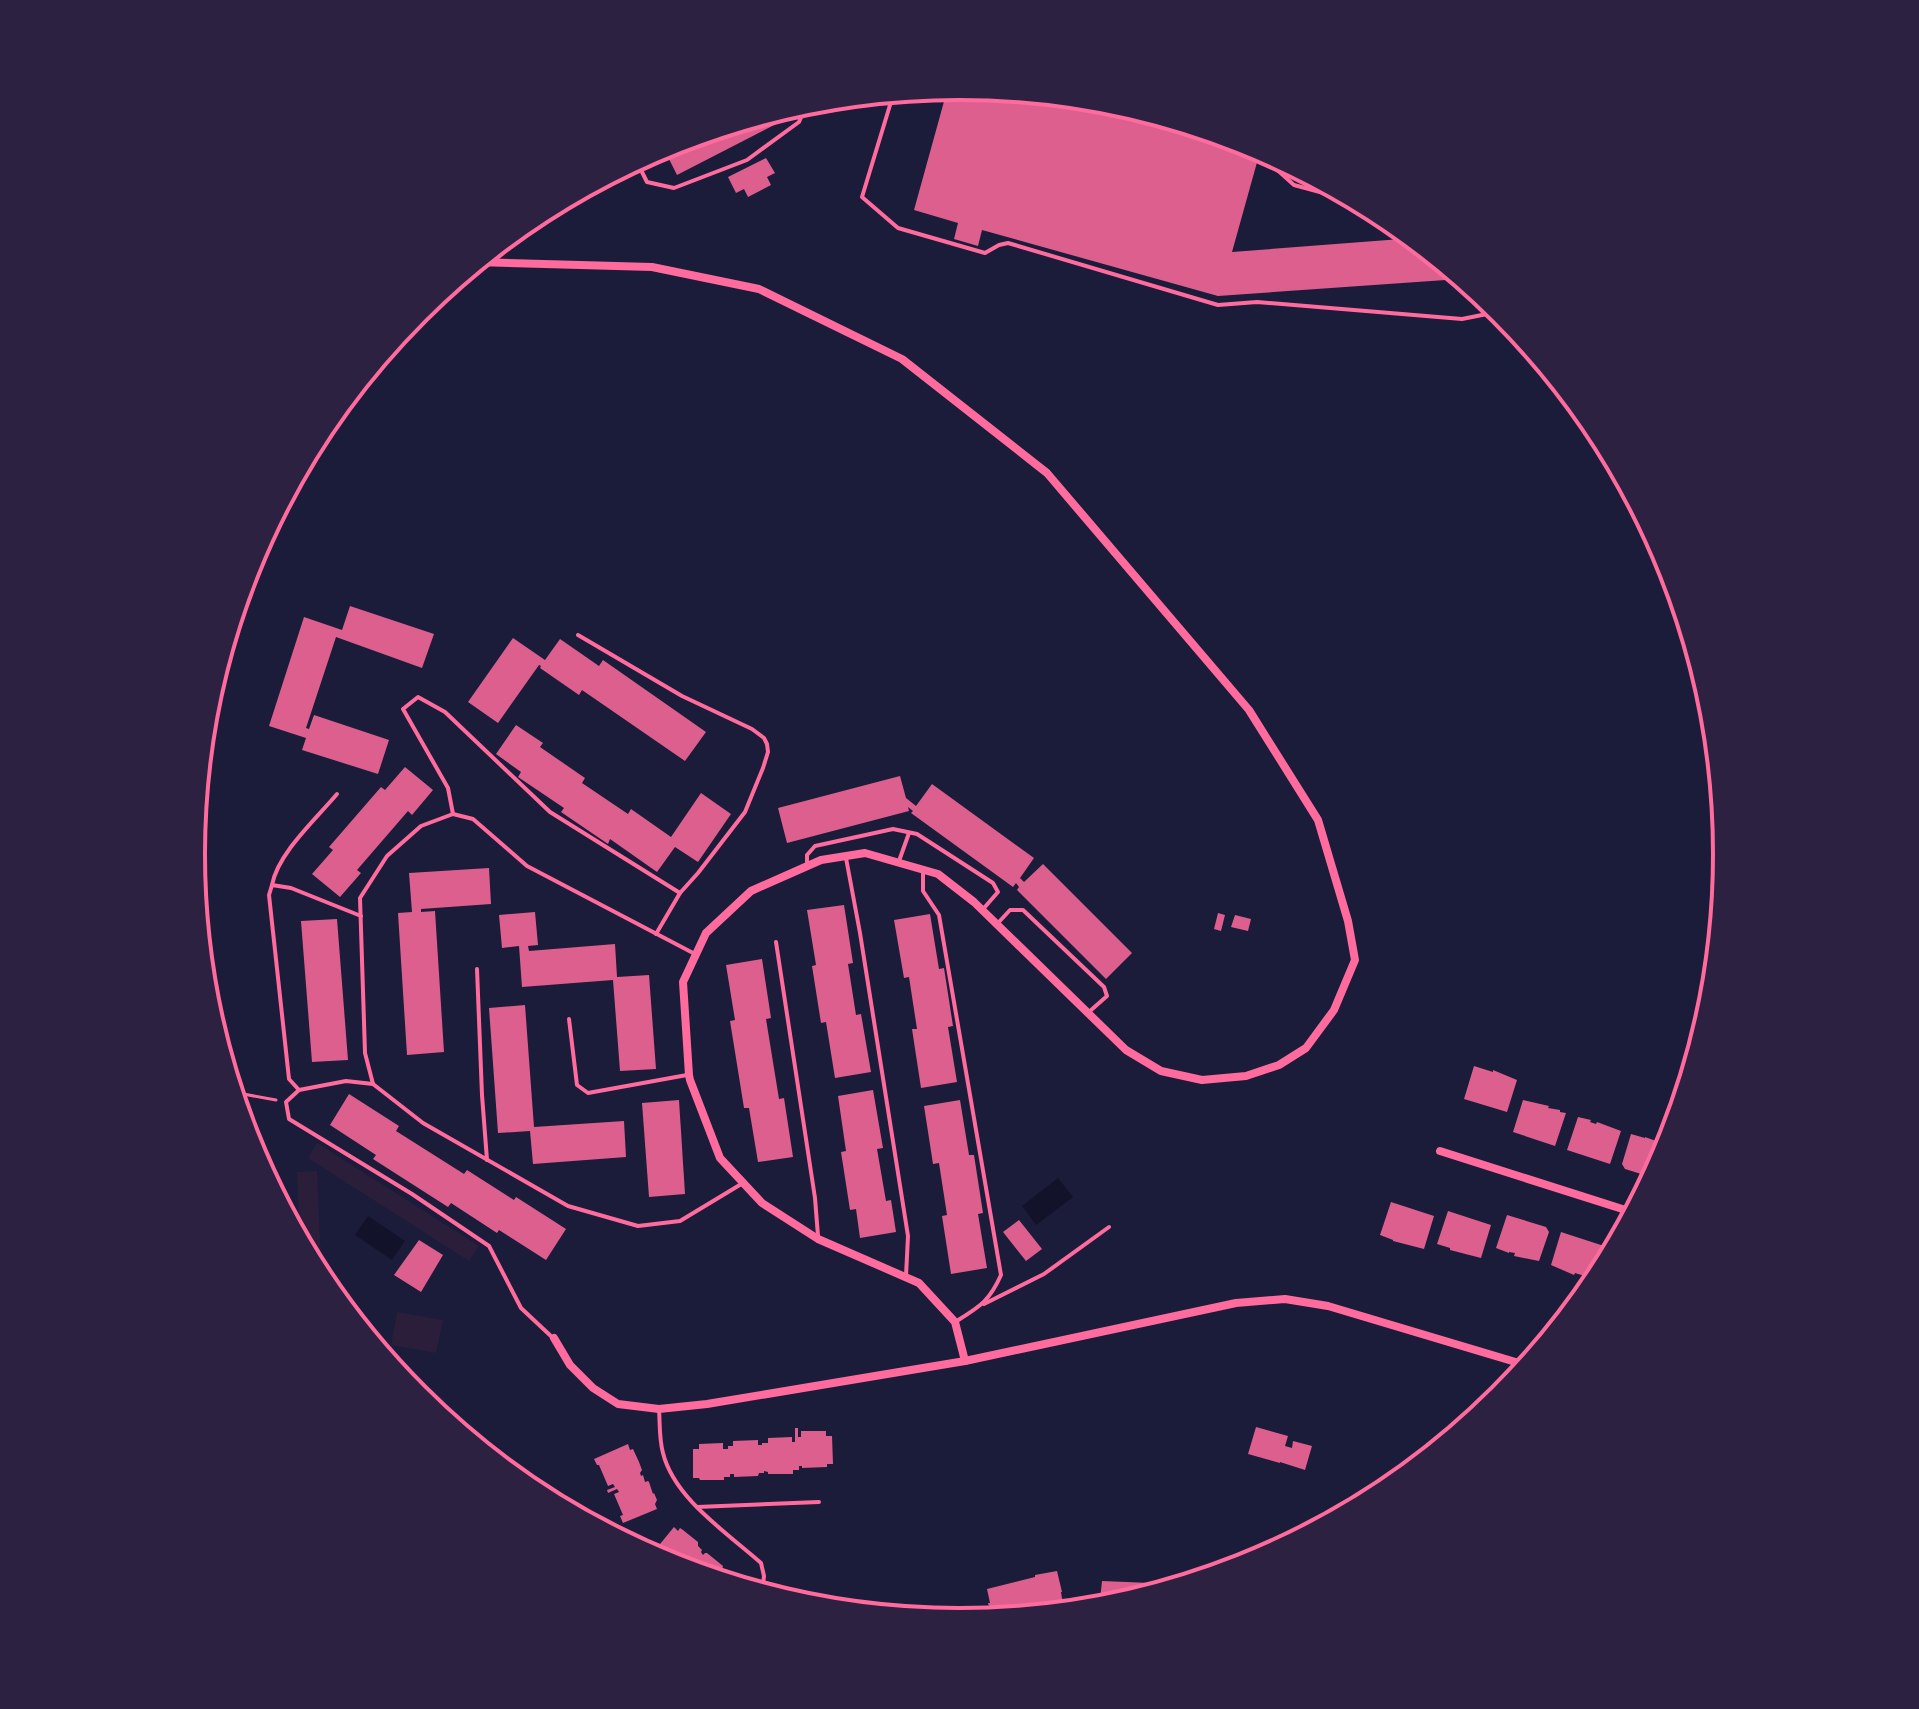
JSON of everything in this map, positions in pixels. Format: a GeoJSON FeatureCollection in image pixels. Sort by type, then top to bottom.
{"type":"FeatureCollection","features":[{"type":"Feature","properties":{"kind":"street"},"geometry":{"type":"LineString","coordinates":[[492,262],[652,267],[759,289],[902,359],[1047,473],[1249,710],[1318,820],[1348,921],[1355,960],[1334,1010],[1306,1048],[1279,1065],[1246,1076],[1202,1080],[1161,1071],[1126,1050],[997,924],[938,874],[865,853],[821,860],[751,891],[706,933],[683,982],[690,1080],[720,1158],[762,1203],[818,1239],[919,1283],[955,1322],[965,1361]]}},
{"type":"Feature","properties":{"kind":"street"},"geometry":{"type":"LineString","coordinates":[[1440,1151],[1625,1210]]}},
{"type":"Feature","properties":{"kind":"street"},"geometry":{"type":"LineString","coordinates":[[554,1338],[570,1365],[593,1388],[618,1404],[659,1409],[707,1404],[965,1361],[1236,1303],[1285,1299],[1328,1306],[1517,1362]]}},
{"type":"Feature","properties":{"kind":"lane"},"geometry":{"type":"LineString","coordinates":[[890,104],[862,197],[898,228],[985,253],[1008,243],[1218,305],[1257,302],[1462,319],[1486,314]]}},
{"type":"Feature","properties":{"kind":"lane"},"geometry":{"type":"LineString","coordinates":[[641,171],[647,182],[674,188],[747,160],[799,122],[801,117]]}},
{"type":"Feature","properties":{"kind":"lane"},"geometry":{"type":"LineString","coordinates":[[1279,171],[1294,185],[1320,192]]}},
{"type":"Feature","properties":{"kind":"lane"},"geometry":{"type":"LineString","coordinates":[[578,635],[682,696],[752,729],[767,744],[763,768],[745,812],[680,893],[656,934]]}},
{"type":"Feature","properties":{"kind":"lane"},"geometry":{"type":"LineString","coordinates":[[453,814],[448,788],[403,709],[418,697],[445,712],[550,812],[680,893]]}},
{"type":"Feature","properties":{"kind":"lane"},"geometry":{"type":"LineString","coordinates":[[299,1090],[289,1079],[269,895],[274,875],[288,852],[337,794]]}},
{"type":"Feature","properties":{"kind":"lane"},"geometry":{"type":"LineString","coordinates":[[373,1084],[365,1053],[360,898],[387,856],[421,826],[453,814],[473,819],[527,866],[696,954]]}},
{"type":"Feature","properties":{"kind":"lane"},"geometry":{"type":"LineString","coordinates":[[807,866],[807,855],[815,846],[893,829],[917,834],[993,883],[998,892],[982,910]]}},
{"type":"Feature","properties":{"kind":"lane"},"geometry":{"type":"LineString","coordinates":[[898,863],[909,833]]}},
{"type":"Feature","properties":{"kind":"lane"},"geometry":{"type":"LineString","coordinates":[[845,856],[908,1236],[906,1277]]}},
{"type":"Feature","properties":{"kind":"lane"},"geometry":{"type":"LineString","coordinates":[[923,870],[923,891],[939,915],[1001,1275],[995,1289],[982,1305]]}},
{"type":"Feature","properties":{"kind":"lane"},"geometry":{"type":"LineString","coordinates":[[272,885],[291,888],[361,916]]}},
{"type":"Feature","properties":{"kind":"lane"},"geometry":{"type":"LineString","coordinates":[[997,924],[1010,910],[1023,910],[1104,987],[1107,996],[1088,1013]]}},
{"type":"Feature","properties":{"kind":"lane"},"geometry":{"type":"LineString","coordinates":[[776,942],[815,1198],[818,1239]]}},
{"type":"Feature","properties":{"kind":"lane"},"geometry":{"type":"LineString","coordinates":[[477,969],[487,1160]]}},
{"type":"Feature","properties":{"kind":"lane"},"geometry":{"type":"LineString","coordinates":[[569,1019],[577,1085],[588,1093],[689,1075]]}},
{"type":"Feature","properties":{"kind":"lane"},"geometry":{"type":"LineString","coordinates":[[554,1338],[521,1308],[489,1246],[412,1194],[289,1119],[286,1102],[299,1090],[346,1081],[373,1084],[423,1123],[568,1206],[638,1226],[680,1221],[743,1183]]}},
{"type":"Feature","properties":{"kind":"lane"},"geometry":{"type":"LineString","coordinates":[[955,1322],[1044,1274],[1109,1227]]}},
{"type":"Feature","properties":{"kind":"lane"},"geometry":{"type":"LineString","coordinates":[[659,1409],[662,1451],[670,1474],[684,1495],[761,1563],[763,1583]]}},
{"type":"Feature","properties":{"kind":"lane"},"geometry":{"type":"LineString","coordinates":[[697,1507],[819,1502]]}},
{"type":"Feature","properties":{"kind":"path"},"geometry":{"type":"LineString","coordinates":[[244,1094],[286,1102]]}},
{"type":"Feature","properties":{"kind":"shaded area"},"geometry":{"type":"Polygon","coordinates":[[[317,1143],[479,1246],[469,1261],[308,1158],[317,1143]]]}},
{"type":"Feature","properties":{"kind":"shaded area"},"geometry":{"type":"Polygon","coordinates":[[[317,1171],[321,1256],[299,1219],[297,1172],[317,1171]]]}},
{"type":"Feature","properties":{"kind":"shaded area"},"geometry":{"type":"Polygon","coordinates":[[[1058,1178],[1073,1197],[1036,1225],[1022,1206],[1058,1178]]]}},
{"type":"Feature","properties":{"kind":"shaded area"},"geometry":{"type":"Polygon","coordinates":[[[368,1216],[405,1241],[392,1260],[355,1235],[368,1216]]]}},
{"type":"Feature","properties":{"kind":"shaded area"},"geometry":{"type":"Polygon","coordinates":[[[397,1312],[443,1320],[436,1353],[391,1345],[397,1312]]]}},
{"type":"Feature","properties":{"kind":"building"},"geometry":{"type":"Polygon","coordinates":[[[944,101],[1058,106],[1155,126],[1257,161],[1232,252],[1396,239],[1448,280],[1218,296],[982,230],[978,246],[954,239],[958,223],[914,210],[944,101]]]}},
{"type":"Feature","properties":{"kind":"building"},"geometry":{"type":"Polygon","coordinates":[[[780,122],[677,175],[669,158],[780,122]]]}},
{"type":"Feature","properties":{"kind":"building"},"geometry":{"type":"Polygon","coordinates":[[[766,158],[775,173],[767,177],[771,185],[748,197],[744,189],[736,193],[728,177],[766,158]]]}},
{"type":"Feature","properties":{"kind":"building"},"geometry":{"type":"Polygon","coordinates":[[[350,606],[434,634],[422,668],[336,637],[306,728],[309,729],[314,715],[389,740],[378,774],[302,750],[306,738],[269,726],[304,617],[342,630],[350,606]]]}},
{"type":"Feature","properties":{"kind":"building"},"geometry":{"type":"Polygon","coordinates":[[[513,638],[545,660],[560,639],[599,666],[603,660],[706,732],[685,761],[582,690],[579,695],[539,665],[498,723],[468,702],[513,638]]]}},
{"type":"Feature","properties":{"kind":"building"},"geometry":{"type":"Polygon","coordinates":[[[516,725],[543,743],[540,747],[585,778],[582,783],[628,814],[631,809],[671,837],[701,793],[731,814],[698,862],[675,847],[657,872],[610,839],[608,844],[561,812],[564,808],[518,777],[521,772],[496,754],[516,725]]]}},
{"type":"Feature","properties":{"kind":"building"},"geometry":{"type":"Polygon","coordinates":[[[405,767],[433,790],[412,815],[408,811],[357,870],[361,873],[340,897],[312,874],[333,850],[329,847],[381,787],[385,790],[405,767]]]}},
{"type":"Feature","properties":{"kind":"building"},"geometry":{"type":"Polygon","coordinates":[[[900,776],[906,798],[916,806],[932,784],[1034,858],[1020,878],[1024,882],[1043,864],[1132,953],[1106,979],[1017,890],[1019,887],[1016,883],[1013,887],[911,813],[913,811],[908,807],[909,811],[787,843],[778,808],[900,776]]]}},
{"type":"Feature","properties":{"kind":"building"},"geometry":{"type":"Polygon","coordinates":[[[489,868],[491,904],[421,909],[421,912],[435,911],[444,1052],[407,1055],[398,913],[412,912],[409,873],[489,868]]]}},
{"type":"Feature","properties":{"kind":"building"},"geometry":{"type":"Polygon","coordinates":[[[844,905],[853,963],[848,964],[856,1015],[861,1014],[871,1072],[835,1078],[826,1022],[821,1023],[807,910],[844,905]]]}},
{"type":"Feature","properties":{"kind":"building"},"geometry":{"type":"Polygon","coordinates":[[[535,912],[538,945],[528,946],[529,951],[615,944],[617,977],[649,975],[656,1069],[620,1071],[613,980],[522,987],[519,946],[502,948],[499,915],[535,912]]]}},
{"type":"Feature","properties":{"kind":"building"},"geometry":{"type":"Polygon","coordinates":[[[1218,913],[1225,915],[1221,931],[1214,929],[1218,913]]]}},
{"type":"Feature","properties":{"kind":"building"},"geometry":{"type":"Polygon","coordinates":[[[930,914],[939,969],[944,968],[953,1026],[948,1027],[957,1082],[921,1088],[912,1029],[917,1029],[909,977],[904,978],[894,920],[930,914]]]}},
{"type":"Feature","properties":{"kind":"building"},"geometry":{"type":"Polygon","coordinates":[[[1235,915],[1251,919],[1248,931],[1231,927],[1235,915]]]}},
{"type":"Feature","properties":{"kind":"building"},"geometry":{"type":"Polygon","coordinates":[[[337,919],[348,1060],[312,1062],[301,921],[337,919]]]}},
{"type":"Feature","properties":{"kind":"building"},"geometry":{"type":"Polygon","coordinates":[[[762,959],[771,1018],[766,1019],[779,1099],[784,1098],[793,1157],[758,1162],[749,1108],[744,1108],[730,1021],[735,1020],[726,965],[762,959]]]}},
{"type":"Feature","properties":{"kind":"building"},"geometry":{"type":"Polygon","coordinates":[[[525,1005],[534,1127],[624,1121],[626,1157],[533,1164],[530,1131],[498,1133],[489,1008],[525,1005]]]}},
{"type":"Feature","properties":{"kind":"building"},"geometry":{"type":"Polygon","coordinates":[[[1474,1066],[1517,1080],[1507,1112],[1464,1099],[1474,1066]]]}},
{"type":"Feature","properties":{"kind":"building"},"geometry":{"type":"Polygon","coordinates":[[[873,1090],[883,1148],[877,1149],[886,1201],[891,1200],[896,1232],[860,1238],[856,1209],[850,1210],[841,1152],[846,1151],[838,1096],[873,1090]]]}},
{"type":"Feature","properties":{"kind":"building"},"geometry":{"type":"Polygon","coordinates":[[[349,1094],[399,1126],[396,1131],[464,1174],[467,1170],[566,1229],[546,1260],[451,1203],[448,1207],[373,1159],[376,1155],[330,1125],[349,1094]]]}},
{"type":"Feature","properties":{"kind":"building"},"geometry":{"type":"Polygon","coordinates":[[[679,1100],[685,1194],[649,1197],[642,1103],[679,1100]]]}},
{"type":"Feature","properties":{"kind":"building"},"geometry":{"type":"Polygon","coordinates":[[[960,1100],[969,1155],[974,1155],[983,1213],[978,1214],[987,1268],[951,1274],[942,1216],[947,1215],[939,1163],[933,1164],[924,1106],[960,1100]]]}},
{"type":"Feature","properties":{"kind":"building"},"geometry":{"type":"Polygon","coordinates":[[[1523,1100],[1566,1113],[1555,1146],[1513,1132],[1523,1100]]]}},
{"type":"Feature","properties":{"kind":"building"},"geometry":{"type":"Polygon","coordinates":[[[1578,1117],[1621,1131],[1610,1164],[1567,1150],[1578,1117]]]}},
{"type":"Feature","properties":{"kind":"building"},"geometry":{"type":"Polygon","coordinates":[[[1631,1134],[1658,1142],[1642,1174],[1625,1169],[1622,1164],[1631,1134]]]}},
{"type":"Feature","properties":{"kind":"building"},"geometry":{"type":"Polygon","coordinates":[[[1391,1202],[1434,1216],[1424,1249],[1380,1235],[1391,1202]]]}},
{"type":"Feature","properties":{"kind":"building"},"geometry":{"type":"Polygon","coordinates":[[[1448,1211],[1491,1225],[1481,1258],[1437,1244],[1448,1211]]]}},
{"type":"Feature","properties":{"kind":"building"},"geometry":{"type":"Polygon","coordinates":[[[1507,1215],[1546,1227],[1549,1232],[1539,1261],[1514,1256],[1515,1253],[1496,1248],[1507,1215]]]}},
{"type":"Feature","properties":{"kind":"building"},"geometry":{"type":"Polygon","coordinates":[[[1019,1220],[1042,1249],[1026,1261],[1003,1232],[1019,1220]]]}},
{"type":"Feature","properties":{"kind":"building"},"geometry":{"type":"Polygon","coordinates":[[[1561,1232],[1604,1246],[1585,1276],[1551,1265],[1561,1232]]]}},
{"type":"Feature","properties":{"kind":"building"},"geometry":{"type":"Polygon","coordinates":[[[419,1240],[443,1255],[421,1292],[394,1275],[419,1240]]]}},
{"type":"Feature","properties":{"kind":"building"},"geometry":{"type":"Polygon","coordinates":[[[1256,1427],[1288,1436],[1285,1446],[1292,1448],[1293,1441],[1312,1446],[1305,1470],[1248,1454],[1256,1427]]]}},
{"type":"Feature","properties":{"kind":"building"},"geometry":{"type":"Polygon","coordinates":[[[795,1428],[798,1428],[798,1437],[801,1437],[801,1431],[826,1431],[826,1436],[832,1436],[833,1464],[827,1464],[827,1467],[799,1466],[793,1474],[768,1474],[764,1471],[758,1476],[734,1477],[730,1474],[724,1480],[693,1478],[693,1449],[699,1449],[699,1444],[723,1443],[723,1449],[728,1449],[728,1446],[733,1446],[733,1441],[758,1440],[758,1445],[762,1445],[768,1443],[768,1438],[792,1437],[792,1442],[795,1442],[795,1428]]]}},
{"type":"Feature","properties":{"kind":"building"},"geometry":{"type":"Polygon","coordinates":[[[628,1444],[639,1462],[641,1476],[649,1482],[654,1493],[657,1509],[623,1523],[614,1494],[619,1492],[617,1489],[608,1493],[607,1490],[615,1487],[613,1484],[608,1486],[594,1459],[628,1444]]]}},
{"type":"Feature","properties":{"kind":"building"},"geometry":{"type":"Polygon","coordinates":[[[674,1527],[678,1531],[680,1528],[698,1542],[703,1555],[707,1553],[723,1566],[723,1571],[671,1552],[658,1546],[674,1527]]]}},
{"type":"Feature","properties":{"kind":"building"},"geometry":{"type":"Polygon","coordinates":[[[1057,1571],[1063,1602],[989,1608],[987,1589],[1057,1571]]]}},
{"type":"Feature","properties":{"kind":"building"},"geometry":{"type":"Polygon","coordinates":[[[1102,1581],[1159,1582],[1107,1595],[1100,1596],[1102,1581]]]}}]}
